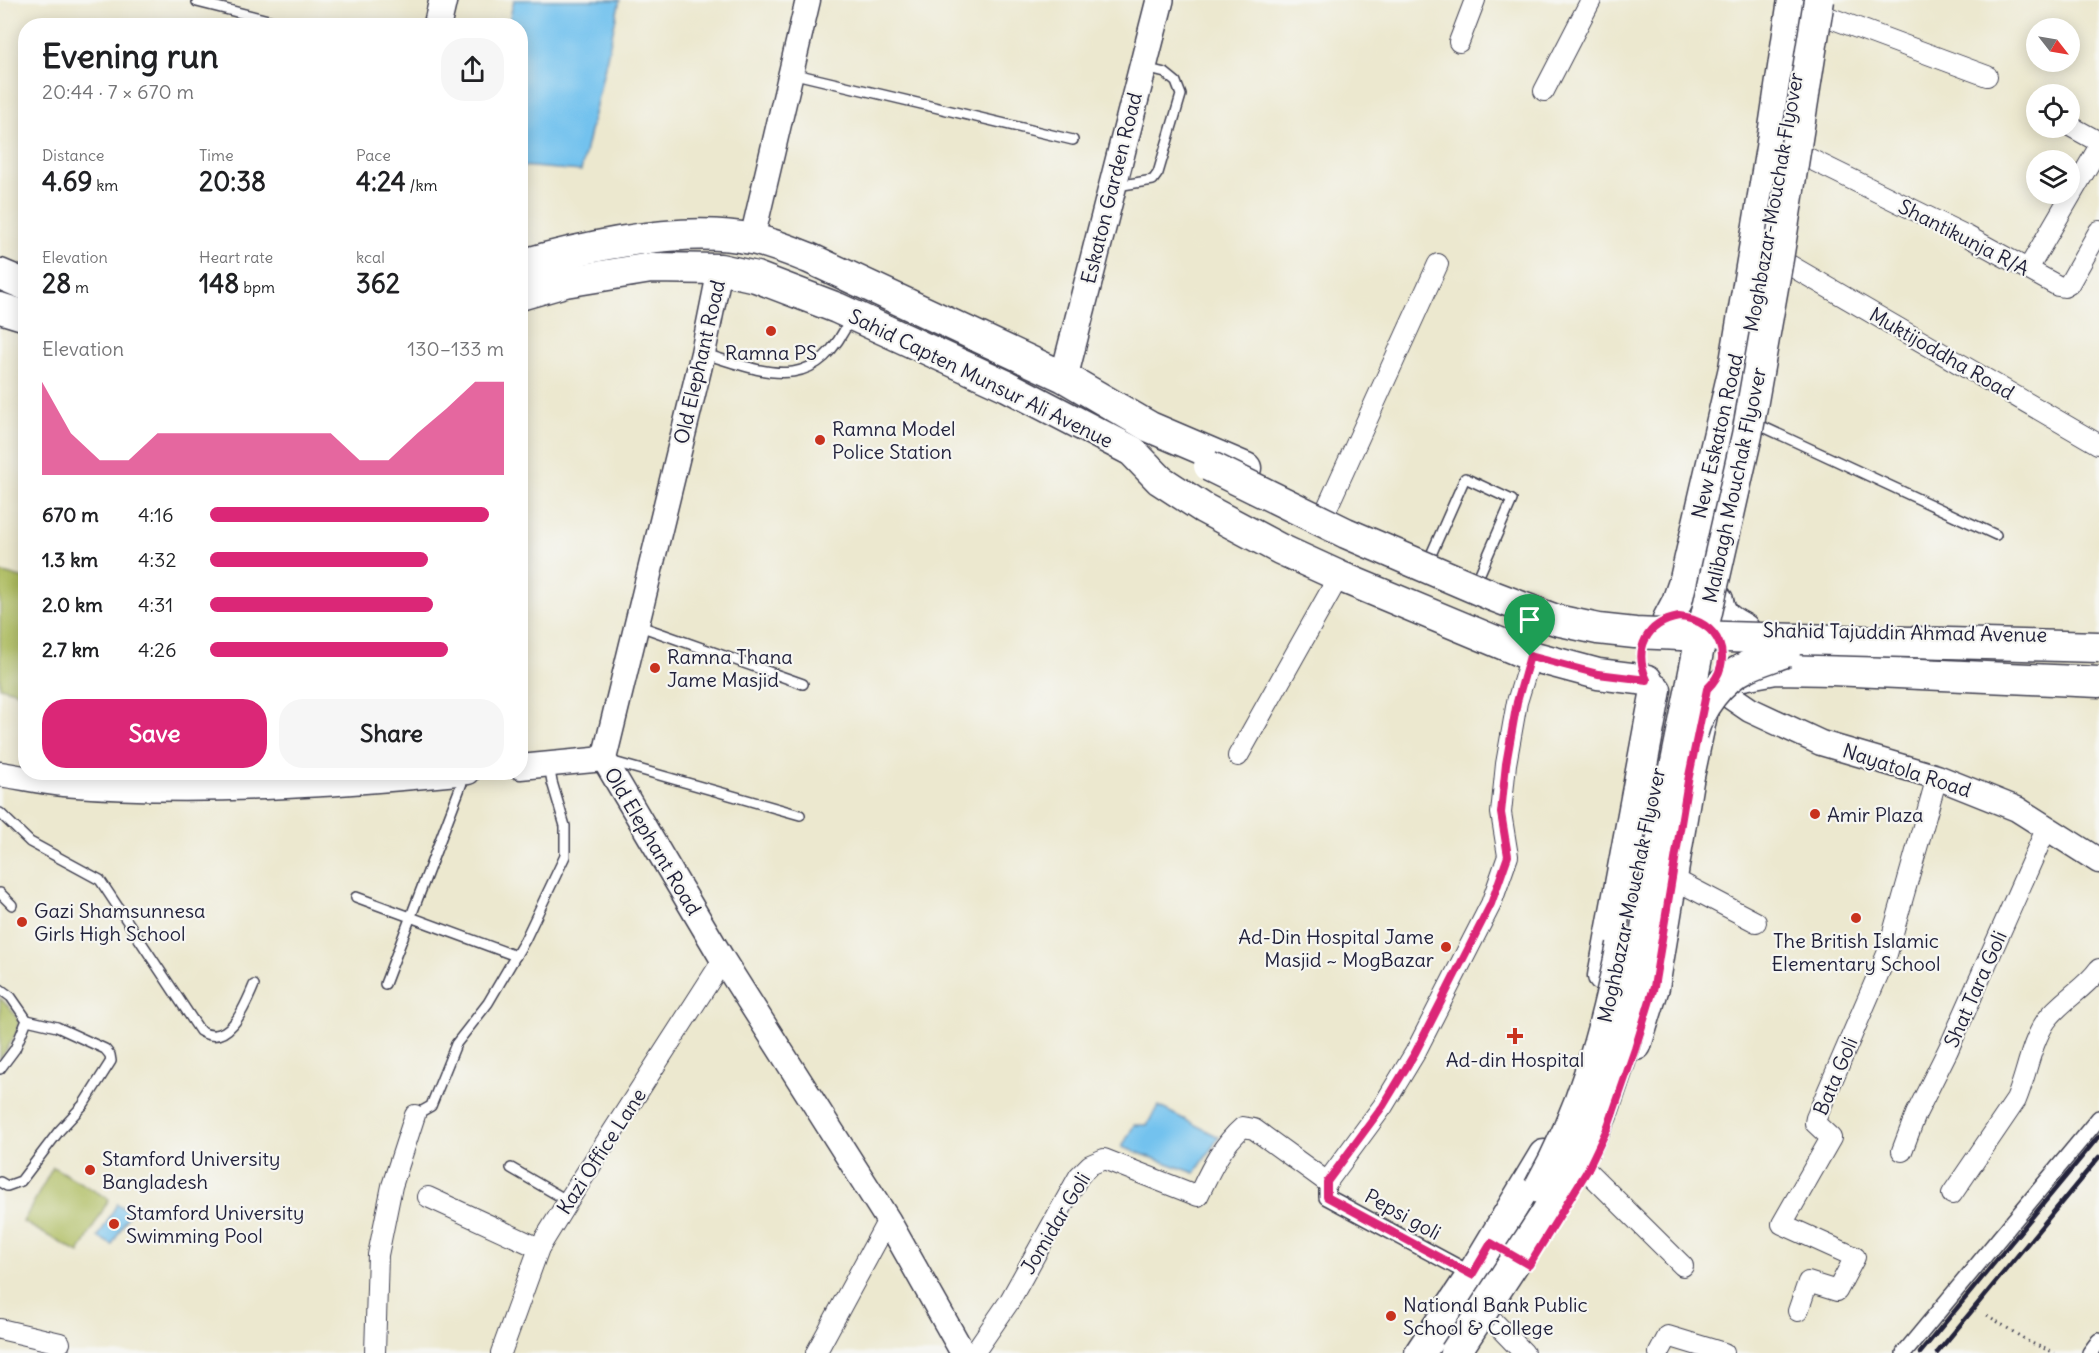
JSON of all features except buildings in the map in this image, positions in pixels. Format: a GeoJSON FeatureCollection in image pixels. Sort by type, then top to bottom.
{"type":"FeatureCollection","features":[{"type":"Feature","properties":{"kind":"main road"},"geometry":{"type":"LineString","coordinates":[[439,18],[443,0]]}},
{"type":"Feature","properties":{"kind":"main road","name":"Eskaton Garden Road"},"geometry":{"type":"LineString","coordinates":[[1064,377],[1160,0]]}},
{"type":"Feature","properties":{"kind":"main road","name":"New Eskaton Road"},"geometry":{"type":"LineString","coordinates":[[1662,622],[1677,602],[1685,579],[1731,378],[1771,148],[1793,0]]}},
{"type":"Feature","properties":{"kind":"main road","name":"New Eskaton Road"},"geometry":{"type":"LineString","coordinates":[[1712,630],[1757,424],[1786,263],[1804,156],[1821,4]]}},
{"type":"Feature","properties":{"kind":"main road","name":"Malibagh Mouchak Flyover"},"geometry":{"type":"LineString","coordinates":[[1455,1353],[1544,1217],[1586,1146],[1612,1087],[1630,1020],[1666,814],[1699,647],[1747,435],[1821,4]]}},
{"type":"Feature","properties":{"kind":"main road","name":"Moghbazar-Mouchak Flyover"},"geometry":{"type":"LineString","coordinates":[[1437,1353],[1523,1216],[1549,1170],[1575,1117],[1599,1046],[1623,942],[1641,840],[1730,436],[1785,140],[1821,4]]}},
{"type":"Feature","properties":{"kind":"main road"},"geometry":{"type":"LineString","coordinates":[[1771,148],[1804,156]]}},
{"type":"Feature","properties":{"kind":"main road","name":"Sahid Capten Munsur Ali Avenue"},"geometry":{"type":"LineString","coordinates":[[528,263],[591,247],[639,240],[690,236],[752,239],[809,258],[1064,377],[1150,427],[1232,461],[1478,578],[1568,612],[1616,623],[1662,622]]}},
{"type":"Feature","properties":{"kind":"main road","name":"Sahid Capten Munsur Ali Avenue"},"geometry":{"type":"LineString","coordinates":[[528,293],[565,282],[651,268],[720,269],[756,277],[852,315],[1007,386],[1132,451],[1160,480],[1203,508],[1280,549],[1339,576],[1530,656],[1651,685]]}},
{"type":"Feature","properties":{"kind":"main road"},"geometry":{"type":"LineString","coordinates":[[0,274],[18,282]]}},
{"type":"Feature","properties":{"kind":"main road"},"geometry":{"type":"LineString","coordinates":[[0,308],[18,314]]}},
{"type":"Feature","properties":{"kind":"main road"},"geometry":{"type":"LineString","coordinates":[[1150,427],[1205,474],[1268,518],[1337,550],[1550,637],[1629,654],[1785,652],[2099,666]]}},
{"type":"Feature","properties":{"kind":"main road"},"geometry":{"type":"LineString","coordinates":[[1132,451],[1205,474],[1493,596],[1556,620],[1598,629],[1726,637],[2099,647]]}},
{"type":"Feature","properties":{"kind":"main road"},"geometry":{"type":"LineString","coordinates":[[1718,600],[1719,610],[1725,617],[1744,629]]}},
{"type":"Feature","properties":{"kind":"main road"},"geometry":{"type":"LineString","coordinates":[[1530,656],[1547,605]]}},
{"type":"Feature","properties":{"kind":"main road"},"geometry":{"type":"LineString","coordinates":[[1679,617],[1691,618],[1703,623],[1718,639],[1721,650],[1720,671],[1711,685],[1700,694],[1682,699],[1664,695],[1651,685],[1642,669],[1641,650],[1648,634],[1662,622],[1679,617]]}},
{"type":"Feature","properties":{"kind":"main road","name":"Shahid Tajuddin Ahmad Avenue"},"geometry":{"type":"LineString","coordinates":[[1712,630],[1830,626],[2099,636]]}},
{"type":"Feature","properties":{"kind":"main road"},"geometry":{"type":"LineString","coordinates":[[1630,1020],[1645,989],[1651,967],[1678,799],[1693,729],[1709,700],[1723,683],[1746,667],[1785,652]]}},
{"type":"Feature","properties":{"kind":"main road","name":"Shahid Tajuddin Ahmad Avenue"},"geometry":{"type":"LineString","coordinates":[[1711,685],[1776,669],[2099,682]]}},
{"type":"Feature","properties":{"kind":"main road"},"geometry":{"type":"LineString","coordinates":[[1420,1353],[1465,1286],[1540,1163],[1578,1078],[1598,1003],[1651,685]]}},
{"type":"Feature","properties":{"kind":"main road"},"geometry":{"type":"LineString","coordinates":[[1472,1353],[1587,1171],[1608,1127],[1622,1088],[1651,997],[1688,781],[1711,685]]}},
{"type":"Feature","properties":{"kind":"main road"},"geometry":{"type":"LineString","coordinates":[[1491,1243],[1529,1265]]}},
{"type":"Feature","properties":{"kind":"main road"},"geometry":{"type":"LineString","coordinates":[[1465,1286],[1493,1321]]}},
{"type":"Feature","properties":{"kind":"street"},"geometry":{"type":"LineString","coordinates":[[752,239],[808,0]]}},
{"type":"Feature","properties":{"kind":"street"},"geometry":{"type":"LineString","coordinates":[[1459,42],[1475,0]]}},
{"type":"Feature","properties":{"kind":"street"},"geometry":{"type":"LineString","coordinates":[[1544,91],[1591,0]]}},
{"type":"Feature","properties":{"kind":"street"},"geometry":{"type":"LineString","coordinates":[[1821,4],[1987,76]]}},
{"type":"Feature","properties":{"kind":"street"},"geometry":{"type":"LineString","coordinates":[[2028,269],[2099,145],[2080,133]]}},
{"type":"Feature","properties":{"kind":"street","name":"Shantikunja R/A"},"geometry":{"type":"LineString","coordinates":[[1804,156],[1967,236],[2058,286],[2064,287],[2069,284],[2099,231]]}},
{"type":"Feature","properties":{"kind":"street","name":"Muktijoddha Road"},"geometry":{"type":"LineString","coordinates":[[1786,263],[2098,444]]}},
{"type":"Feature","properties":{"kind":"street"},"geometry":{"type":"LineString","coordinates":[[1327,508],[1438,264]]}},
{"type":"Feature","properties":{"kind":"street","name":"Old Elephant Road"},"geometry":{"type":"LineString","coordinates":[[720,269],[703,353],[604,759],[723,960],[888,1220],[963,1353]]}},
{"type":"Feature","properties":{"kind":"street"},"geometry":{"type":"LineString","coordinates":[[1238,756],[1339,576]]}},
{"type":"Feature","properties":{"kind":"street"},"geometry":{"type":"LineString","coordinates":[[1327,1182],[1383,1106],[1415,1053],[1491,904],[1508,856],[1501,813],[1506,764],[1517,702],[1530,656]]}},
{"type":"Feature","properties":{"kind":"street","name":"Nayatola Road"},"geometry":{"type":"LineString","coordinates":[[1711,685],[1750,710],[1821,743],[1936,777],[2007,805],[2096,854]]}},
{"type":"Feature","properties":{"kind":"street"},"geometry":{"type":"LineString","coordinates":[[528,767],[604,759]]}},
{"type":"Feature","properties":{"kind":"street"},"geometry":{"type":"LineString","coordinates":[[0,774],[18,777]]}},
{"type":"Feature","properties":{"kind":"street","name":"Bata Goli"},"geometry":{"type":"LineString","coordinates":[[1798,1311],[1808,1282],[1837,1291],[1855,1257],[1782,1224],[1831,1138],[1815,1123],[1816,1118],[1887,954],[1936,777]]}},
{"type":"Feature","properties":{"kind":"street"},"geometry":{"type":"LineString","coordinates":[[37,780],[61,784],[164,789],[348,784],[391,780]]}},
{"type":"Feature","properties":{"kind":"street","name":"Shat Tara Goli"},"geometry":{"type":"LineString","coordinates":[[1902,1151],[1916,1114],[1948,1050],[2047,827]]}},
{"type":"Feature","properties":{"kind":"street"},"geometry":{"type":"LineString","coordinates":[[1672,878],[1756,922]]}},
{"type":"Feature","properties":{"kind":"street","name":"Kazi Office Lane"},"geometry":{"type":"LineString","coordinates":[[501,1353],[539,1248],[723,960]]}},
{"type":"Feature","properties":{"kind":"street"},"geometry":{"type":"LineString","coordinates":[[1952,1194],[2016,1100],[2034,1044],[2047,1020],[2099,969]]}},
{"type":"Feature","properties":{"kind":"street"},"geometry":{"type":"LineString","coordinates":[[375,1353],[378,1255],[392,1186],[415,1115]]}},
{"type":"Feature","properties":{"kind":"street"},"geometry":{"type":"LineString","coordinates":[[1904,1353],[2099,1118]]}},
{"type":"Feature","properties":{"kind":"street","name":"Jomidar Goli"},"geometry":{"type":"LineString","coordinates":[[974,1353],[1009,1302],[1079,1176],[1097,1162],[1104,1159],[1198,1196],[1216,1159],[1232,1137],[1243,1127],[1254,1129],[1327,1182]]}},
{"type":"Feature","properties":{"kind":"street"},"geometry":{"type":"LineString","coordinates":[[1587,1171],[1683,1266]]}},
{"type":"Feature","properties":{"kind":"street","name":"Pepsi goli"},"geometry":{"type":"LineString","coordinates":[[1327,1182],[1327,1197],[1465,1286]]}},
{"type":"Feature","properties":{"kind":"street"},"geometry":{"type":"LineString","coordinates":[[428,1197],[539,1248]]}},
{"type":"Feature","properties":{"kind":"street"},"geometry":{"type":"LineString","coordinates":[[816,1353],[888,1220]]}},
{"type":"Feature","properties":{"kind":"street"},"geometry":{"type":"LineString","coordinates":[[1493,1321],[1524,1353]]}},
{"type":"Feature","properties":{"kind":"street"},"geometry":{"type":"LineString","coordinates":[[0,1329],[60,1343]]}},
{"type":"Feature","properties":{"kind":"street"},"geometry":{"type":"LineString","coordinates":[[1659,1353],[1668,1336],[1724,1353]]}},
{"type":"Feature","properties":{"kind":"street"},"geometry":{"type":"LineString","coordinates":[[2090,1353],[2099,1341]]}},
{"type":"Feature","properties":{"kind":"lane"},"geometry":{"type":"LineString","coordinates":[[197,3],[259,18]]}},
{"type":"Feature","properties":{"kind":"lane"},"geometry":{"type":"LineString","coordinates":[[1111,187],[1154,180],[1181,96],[1176,82],[1165,73],[1142,68]]}},
{"type":"Feature","properties":{"kind":"lane"},"geometry":{"type":"LineString","coordinates":[[791,73],[1073,140]]}},
{"type":"Feature","properties":{"kind":"lane"},"geometry":{"type":"LineString","coordinates":[[703,353],[780,374],[800,372],[814,366],[828,352],[845,332],[852,315]]}},
{"type":"Feature","properties":{"kind":"lane"},"geometry":{"type":"LineString","coordinates":[[1757,424],[1996,534]]}},
{"type":"Feature","properties":{"kind":"lane"},"geometry":{"type":"LineString","coordinates":[[1430,557],[1465,478],[1512,500],[1478,578]]}},
{"type":"Feature","properties":{"kind":"lane"},"geometry":{"type":"LineString","coordinates":[[637,626],[803,684]]}},
{"type":"Feature","properties":{"kind":"lane"},"geometry":{"type":"LineString","coordinates":[[604,759],[800,815]]}},
{"type":"Feature","properties":{"kind":"lane"},"geometry":{"type":"LineString","coordinates":[[415,1115],[431,1106],[456,1044],[488,1003],[516,956],[565,856],[566,826],[549,765]]}},
{"type":"Feature","properties":{"kind":"lane"},"geometry":{"type":"LineString","coordinates":[[385,984],[464,780]]}},
{"type":"Feature","properties":{"kind":"lane"},"geometry":{"type":"LineString","coordinates":[[0,813],[30,842],[100,880],[200,1031],[208,1036],[214,1036],[230,1028],[242,1013],[254,985]]}},
{"type":"Feature","properties":{"kind":"lane"},"geometry":{"type":"LineString","coordinates":[[0,893],[12,905]]}},
{"type":"Feature","properties":{"kind":"lane"},"geometry":{"type":"LineString","coordinates":[[357,897],[516,956]]}},
{"type":"Feature","properties":{"kind":"lane"},"geometry":{"type":"LineString","coordinates":[[0,989],[10,997],[27,1020],[57,1027],[105,1049],[111,1061],[83,1105],[59,1131],[21,1181],[7,1186],[0,1182]]}},
{"type":"Feature","properties":{"kind":"lane"},"geometry":{"type":"LineString","coordinates":[[0,1069],[15,1049],[27,1020]]}},
{"type":"Feature","properties":{"kind":"lane"},"geometry":{"type":"LineString","coordinates":[[511,1168],[568,1201]]}},
{"type":"Feature","properties":{"kind":"path"},"geometry":{"type":"LineString","coordinates":[[1987,1314],[2029,1342],[2055,1353]]}},
{"type":"Feature","properties":{"kind":"green space"},"geometry":{"type":"Polygon","coordinates":[[[0,572],[18,577],[18,692],[0,687],[0,572]]]}},
{"type":"Feature","properties":{"kind":"green space"},"geometry":{"type":"Polygon","coordinates":[[[0,998],[19,1021],[16,1034],[0,1060],[0,998]]]}},
{"type":"Feature","properties":{"kind":"green space"},"geometry":{"type":"Polygon","coordinates":[[[53,1167],[109,1199],[79,1253],[23,1222],[53,1167]]]}},
{"type":"Feature","properties":{"kind":"water"},"geometry":{"type":"Polygon","coordinates":[[[514,0],[620,0],[581,171],[528,167],[528,18],[510,18],[514,0]]]}},
{"type":"Feature","properties":{"kind":"water"},"geometry":{"type":"Polygon","coordinates":[[[1158,1106],[1219,1137],[1195,1173],[1122,1147],[1134,1125],[1147,1125],[1158,1106]]]}},
{"type":"Feature","properties":{"kind":"water","name":"Stamford University Swimming Pool"},"geometry":{"type":"Polygon","coordinates":[[[117,1204],[130,1212],[112,1245],[98,1237],[117,1204]]]}},
{"type":"Feature","properties":{"kind":"railway"},"geometry":{"type":"LineString","coordinates":[[1920,1353],[2099,1136]]}},
{"type":"Feature","properties":{"kind":"railway"},"geometry":{"type":"LineString","coordinates":[[1937,1353],[2099,1157]]}},
{"type":"Feature","properties":{"kind":"place","name":"Ramna PS"},"geometry":{"type":"Point","coordinates":[771,331]}},
{"type":"Feature","properties":{"kind":"place","name":"Ramna Model Police Station"},"geometry":{"type":"Point","coordinates":[820,440]}},
{"type":"Feature","properties":{"kind":"place","name":"Ramna Thana Jame Masjid"},"geometry":{"type":"Point","coordinates":[655,668]}},
{"type":"Feature","properties":{"kind":"place","name":"Amir Plaza"},"geometry":{"type":"Point","coordinates":[1815,814]}},
{"type":"Feature","properties":{"kind":"place","name":"The British Islamic Elementary School"},"geometry":{"type":"Point","coordinates":[1856,918]}},
{"type":"Feature","properties":{"kind":"place","name":"Gazi Shamsunnesa Girls High School"},"geometry":{"type":"Point","coordinates":[22,922]}},
{"type":"Feature","properties":{"kind":"place","name":"Ad-Din Hospital Jame Masjid ~ MogBazar"},"geometry":{"type":"Point","coordinates":[1446,947]}},
{"type":"Feature","properties":{"kind":"place","name":"Ad-din Hospital"},"geometry":{"type":"Point","coordinates":[1515,1036]}},
{"type":"Feature","properties":{"kind":"place","name":"Stamford University Bangladesh"},"geometry":{"type":"Point","coordinates":[90,1170]}},
{"type":"Feature","properties":{"kind":"place","name":"Stamford University Swimming Pool"},"geometry":{"type":"Point","coordinates":[114,1224]}},
{"type":"Feature","properties":{"kind":"place","name":"National Bank Public School & College"},"geometry":{"type":"Point","coordinates":[1391,1316]}},
{"type":"Feature","properties":{"kind":"route"},"geometry":{"type":"LineString","coordinates":[[1679,617],[1691,618],[1712,630],[1718,639],[1722,660],[1720,671],[1707,689],[1688,781],[1654,987],[1608,1127],[1587,1171],[1529,1265],[1491,1243],[1472,1275],[1327,1197],[1327,1182],[1383,1106],[1415,1053],[1491,904],[1508,856],[1501,813],[1506,764],[1517,702],[1530,656],[1598,674],[1647,680],[1640,656],[1642,644],[1657,625],[1668,619],[1679,617]]}}]}
